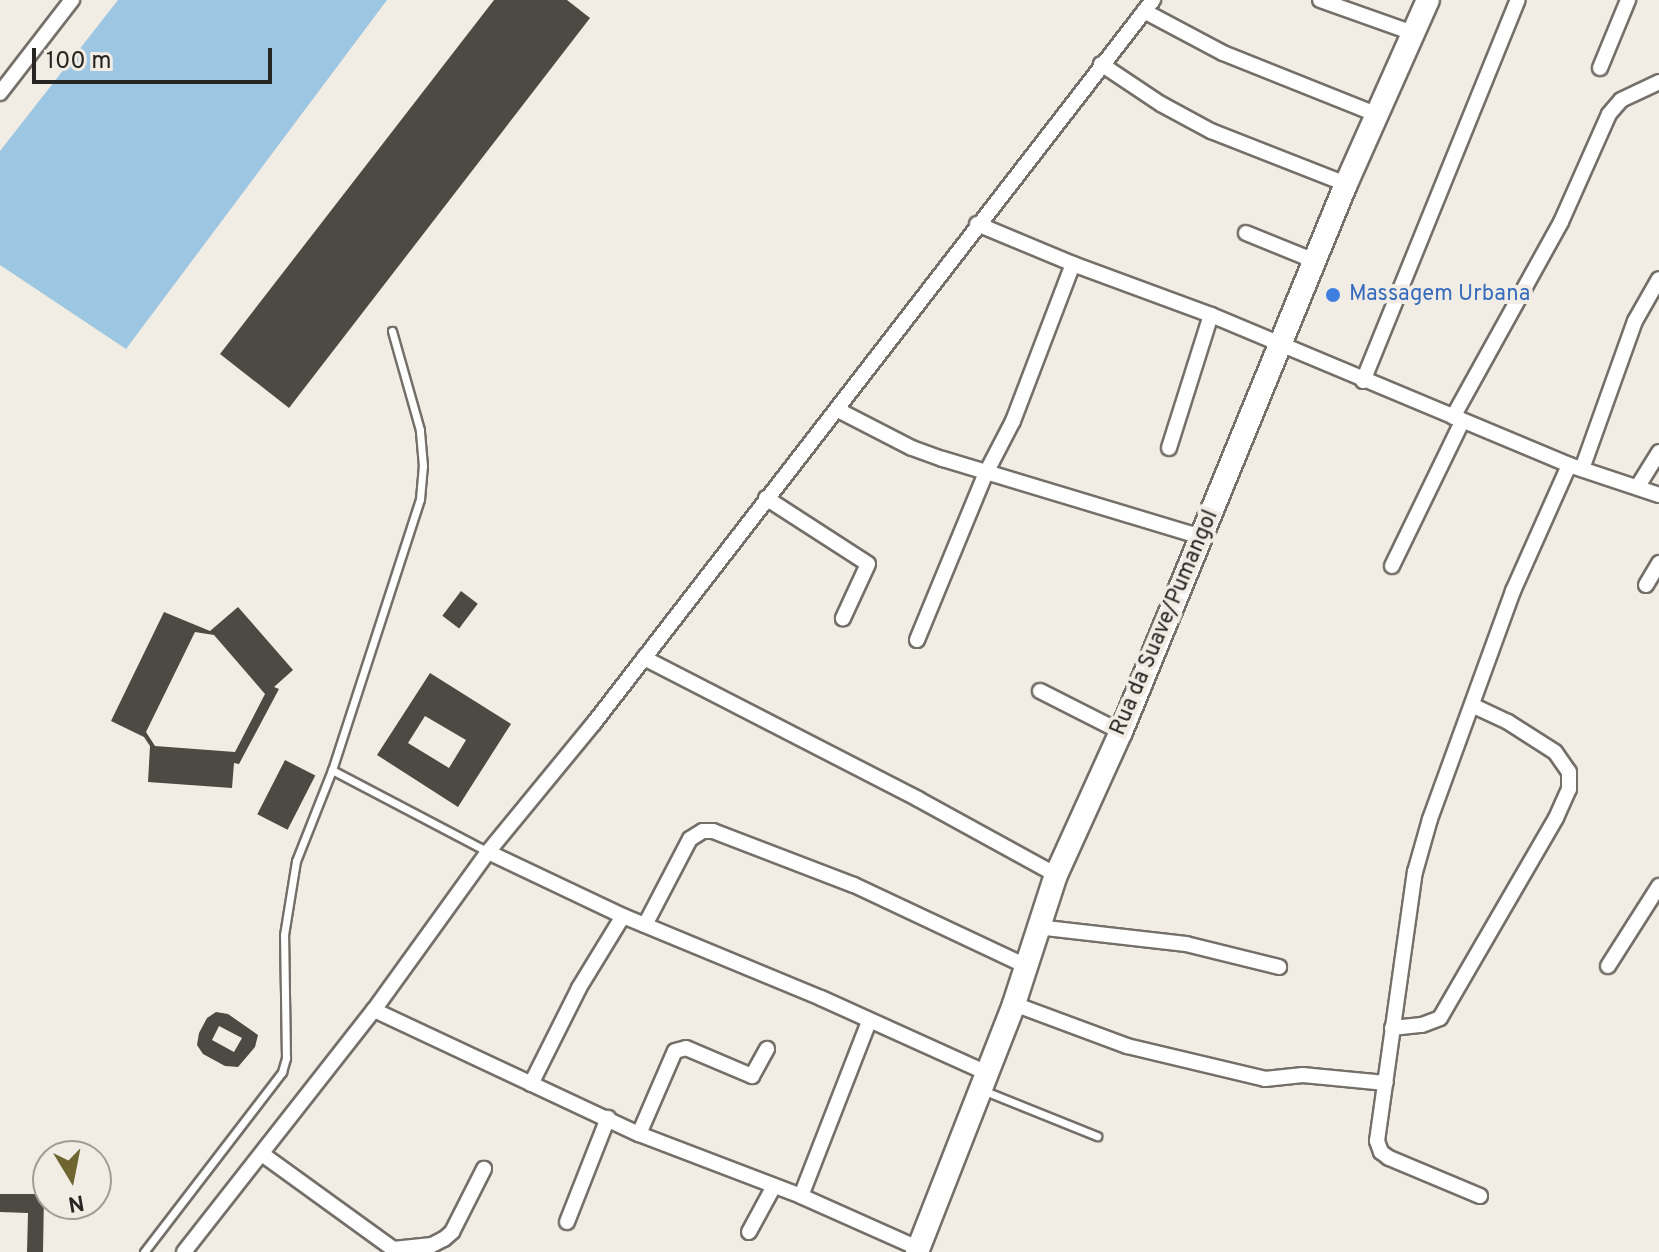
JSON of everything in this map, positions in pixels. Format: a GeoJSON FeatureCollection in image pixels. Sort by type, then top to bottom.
{"type":"FeatureCollection","features":[{"type":"Feature","properties":{"kind":"street"},"geometry":{"type":"LineString","coordinates":[[0,93],[72,0]]}},
{"type":"Feature","properties":{"kind":"street"},"geometry":{"type":"LineString","coordinates":[[1320,0],[1416,34]]}},
{"type":"Feature","properties":{"kind":"street","name":"Rua da Suave/Pumangol"},"geometry":{"type":"LineString","coordinates":[[917,1250],[1014,1004],[1056,875],[1121,732],[1346,184],[1416,34],[1428,0]]}},
{"type":"Feature","properties":{"kind":"street"},"geometry":{"type":"LineString","coordinates":[[1363,381],[1518,0]]}},
{"type":"Feature","properties":{"kind":"street"},"geometry":{"type":"LineString","coordinates":[[1600,68],[1628,0]]}},
{"type":"Feature","properties":{"kind":"street"},"geometry":{"type":"LineString","coordinates":[[189,1250],[374,1010],[488,852],[838,410],[977,224],[1149,6],[1223,53],[1378,115]]}},
{"type":"Feature","properties":{"kind":"street"},"geometry":{"type":"LineString","coordinates":[[1101,64],[1161,104],[1211,131],[1346,184]]}},
{"type":"Feature","properties":{"kind":"street"},"geometry":{"type":"LineString","coordinates":[[1392,566],[1457,419],[1561,222],[1609,114],[1621,100],[1659,82]]}},
{"type":"Feature","properties":{"kind":"street"},"geometry":{"type":"LineString","coordinates":[[977,224],[1280,343],[1363,381],[1575,467],[1659,495]]}},
{"type":"Feature","properties":{"kind":"street"},"geometry":{"type":"LineString","coordinates":[[1246,233],[1315,261]]}},
{"type":"Feature","properties":{"kind":"street"},"geometry":{"type":"LineString","coordinates":[[917,640],[986,473],[1013,421],[1073,264]]}},
{"type":"Feature","properties":{"kind":"street"},"geometry":{"type":"LineString","coordinates":[[1480,1196],[1381,1152],[1377,1141],[1415,872],[1430,819],[1474,706],[1513,591],[1575,467],[1635,321],[1659,279]]}},
{"type":"Feature","properties":{"kind":"street"},"geometry":{"type":"LineString","coordinates":[[1169,448],[1211,315]]}},
{"type":"Feature","properties":{"kind":"street"},"geometry":{"type":"LineString","coordinates":[[838,410],[912,448],[1202,537]]}},
{"type":"Feature","properties":{"kind":"street"},"geometry":{"type":"LineString","coordinates":[[1638,486],[1659,452]]}},
{"type":"Feature","properties":{"kind":"street"},"geometry":{"type":"LineString","coordinates":[[766,498],[868,564],[843,618]]}},
{"type":"Feature","properties":{"kind":"street"},"geometry":{"type":"LineString","coordinates":[[1646,585],[1659,563]]}},
{"type":"Feature","properties":{"kind":"street"},"geometry":{"type":"LineString","coordinates":[[644,658],[918,799],[1056,875]]}},
{"type":"Feature","properties":{"kind":"street"},"geometry":{"type":"LineString","coordinates":[[1040,691],[1121,732]]}},
{"type":"Feature","properties":{"kind":"street"},"geometry":{"type":"LineString","coordinates":[[1392,1028],[1422,1025],[1440,1018],[1569,789],[1569,772],[1555,752],[1508,722],[1474,706]]}},
{"type":"Feature","properties":{"kind":"street"},"geometry":{"type":"LineString","coordinates":[[645,925],[690,839],[703,831],[713,831],[854,885],[1026,966]]}},
{"type":"Feature","properties":{"kind":"street"},"geometry":{"type":"LineString","coordinates":[[488,852],[623,916],[869,1022],[982,1080]]}},
{"type":"Feature","properties":{"kind":"street"},"geometry":{"type":"LineString","coordinates":[[1608,966],[1659,886]]}},
{"type":"Feature","properties":{"kind":"street"},"geometry":{"type":"LineString","coordinates":[[531,1084],[579,988],[623,916]]}},
{"type":"Feature","properties":{"kind":"street"},"geometry":{"type":"LineString","coordinates":[[1037,927],[1186,944],[1279,967]]}},
{"type":"Feature","properties":{"kind":"street"},"geometry":{"type":"LineString","coordinates":[[1014,1004],[1127,1046],[1265,1079],[1303,1075],[1386,1083]]}},
{"type":"Feature","properties":{"kind":"street"},"geometry":{"type":"LineString","coordinates":[[374,1010],[639,1134],[801,1196],[917,1250]]}},
{"type":"Feature","properties":{"kind":"street"},"geometry":{"type":"LineString","coordinates":[[801,1196],[869,1022]]}},
{"type":"Feature","properties":{"kind":"street"},"geometry":{"type":"LineString","coordinates":[[639,1134],[675,1051],[686,1048],[752,1076],[767,1049]]}},
{"type":"Feature","properties":{"kind":"street"},"geometry":{"type":"LineString","coordinates":[[567,1222],[608,1118]]}},
{"type":"Feature","properties":{"kind":"street"},"geometry":{"type":"LineString","coordinates":[[262,1154],[393,1249],[432,1245],[452,1232],[484,1169]]}},
{"type":"Feature","properties":{"kind":"street"},"geometry":{"type":"LineString","coordinates":[[749,1232],[774,1186]]}},
{"type":"Feature","properties":{"kind":"lane"},"geometry":{"type":"LineString","coordinates":[[144,1252],[282,1072],[286,1058],[284,935],[296,861],[332,770],[420,499],[423,466],[420,430],[392,331]]}},
{"type":"Feature","properties":{"kind":"lane"},"geometry":{"type":"LineString","coordinates":[[332,770],[488,852]]}},
{"type":"Feature","properties":{"kind":"lane"},"geometry":{"type":"LineString","coordinates":[[982,1080],[1097,1136]]}},
{"type":"Feature","properties":{"kind":"water"},"geometry":{"type":"Polygon","coordinates":[[[118,0],[387,0],[126,349],[0,265],[0,151],[118,0]]]}},
{"type":"Feature","properties":{"kind":"building"},"geometry":{"type":"Polygon","coordinates":[[[494,0],[567,0],[590,18],[289,408],[220,354],[494,0]]]}},
{"type":"Feature","properties":{"kind":"building"},"geometry":{"type":"Polygon","coordinates":[[[461,591],[478,604],[459,628],[442,616],[461,591]]]}},
{"type":"Feature","properties":{"kind":"building"},"geometry":{"type":"Polygon","coordinates":[[[238,607],[293,670],[274,687],[279,689],[239,764],[234,763],[232,788],[148,782],[150,746],[144,737],[111,721],[164,612],[210,631],[238,607]],[[195,632],[146,732],[155,746],[235,752],[265,694],[214,635],[195,632]]]}},
{"type":"Feature","properties":{"kind":"building"},"geometry":{"type":"Polygon","coordinates":[[[430,673],[511,724],[458,807],[377,755],[430,673]],[[425,716],[408,743],[449,768],[466,740],[425,716]]]}},
{"type":"Feature","properties":{"kind":"building"},"geometry":{"type":"Polygon","coordinates":[[[285,760],[315,775],[288,830],[257,814],[285,760]]]}},
{"type":"Feature","properties":{"kind":"building"},"geometry":{"type":"Polygon","coordinates":[[[216,1012],[228,1014],[258,1035],[255,1047],[238,1067],[225,1066],[203,1054],[197,1045],[207,1018],[216,1012]],[[219,1026],[212,1040],[234,1052],[242,1038],[219,1026]]]}},
{"type":"Feature","properties":{"kind":"building"},"geometry":{"type":"Polygon","coordinates":[[[0,1194],[32,1194],[32,1220],[44,1220],[43,1252],[27,1252],[28,1213],[0,1212],[0,1194]]]}},
{"type":"Feature","properties":{"kind":"place","name":"Massagem Urbana"},"geometry":{"type":"Point","coordinates":[1333,295]}}]}
